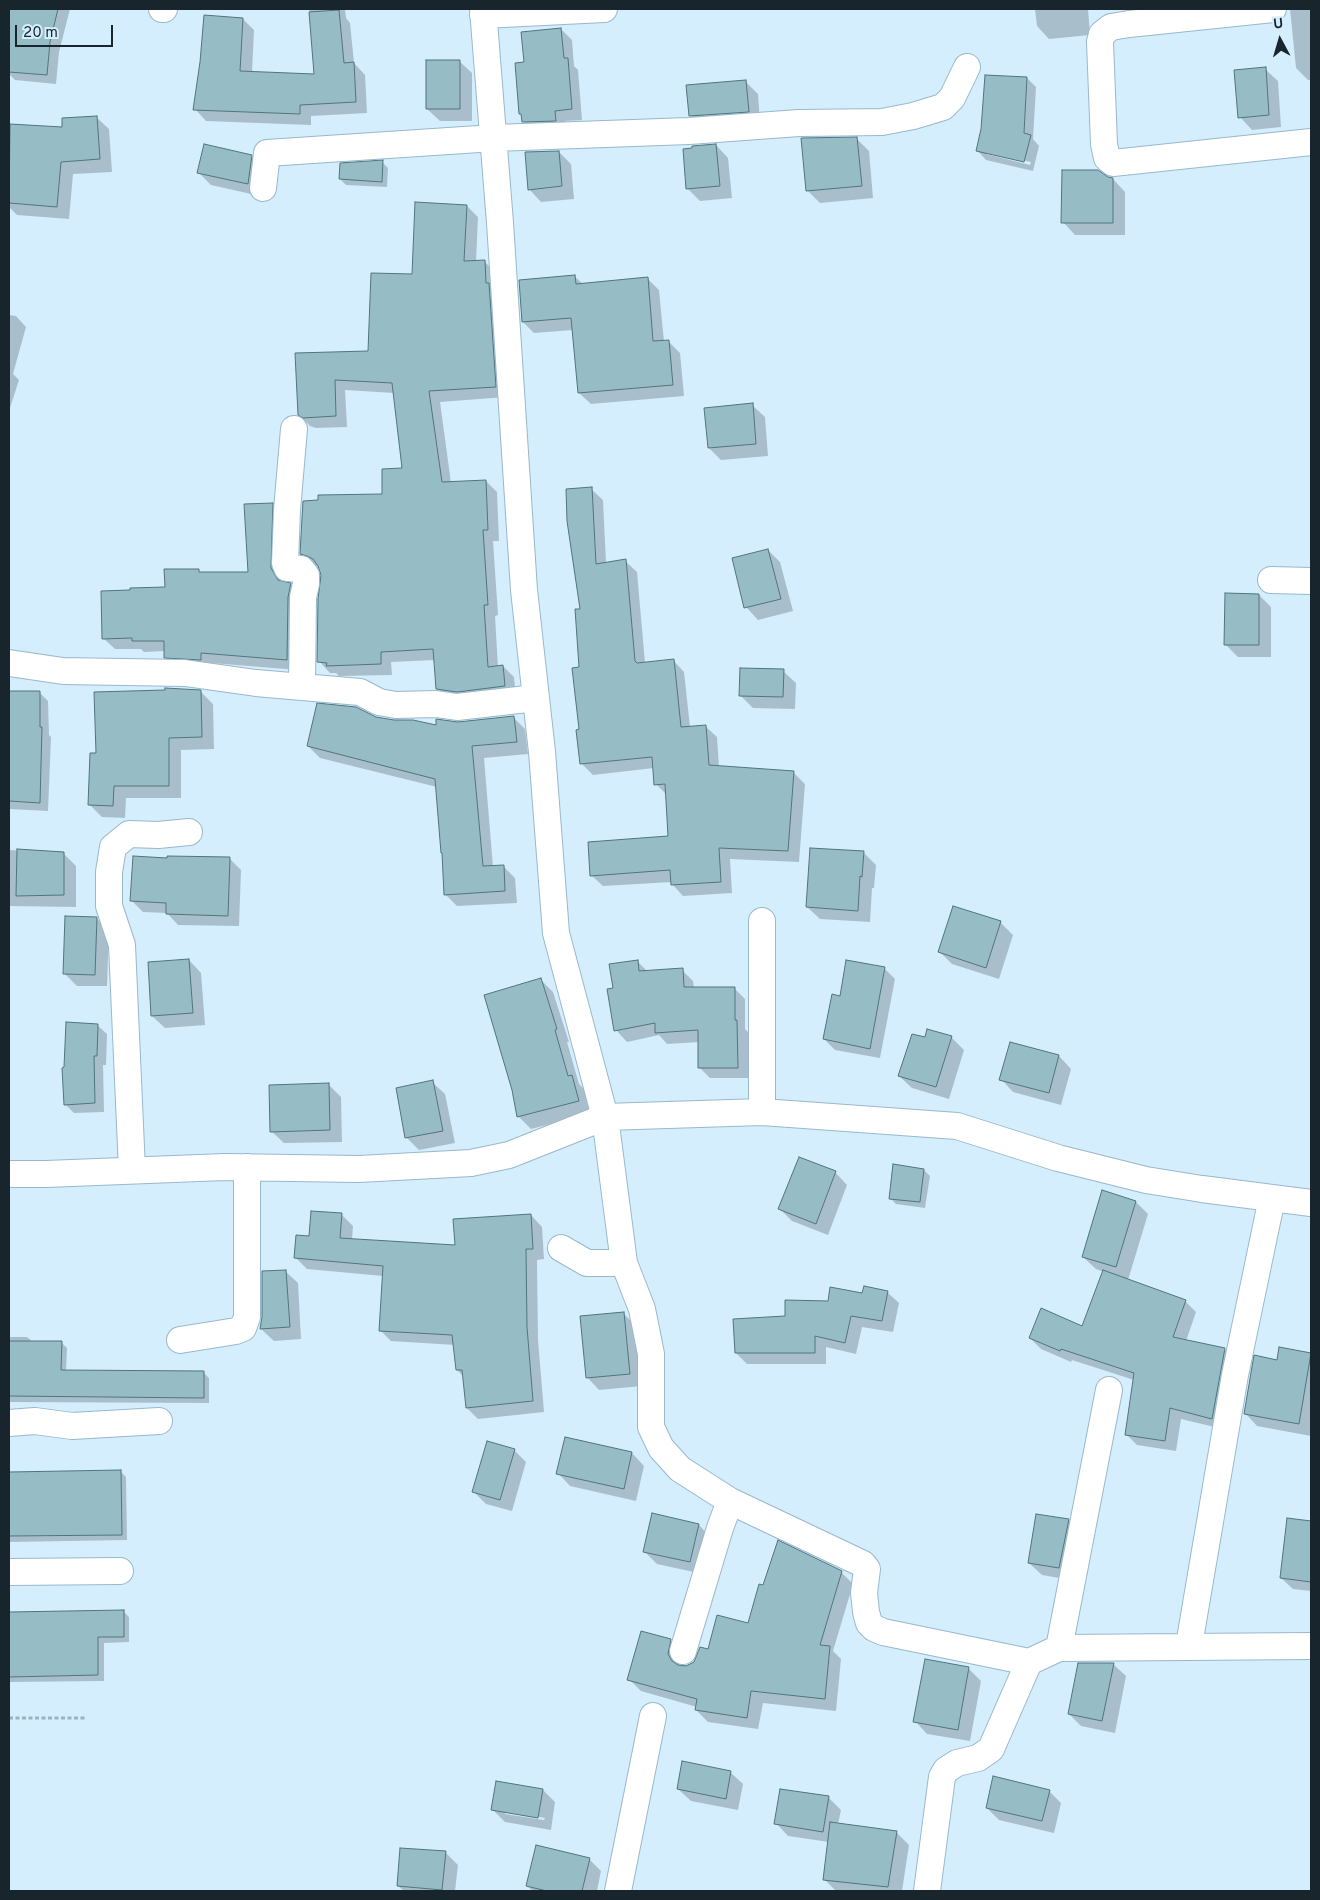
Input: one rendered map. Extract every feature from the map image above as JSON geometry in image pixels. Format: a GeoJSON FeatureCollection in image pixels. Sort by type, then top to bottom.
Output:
{"type":"FeatureCollection","features":[{"type":"Feature","properties":{"kind":"street"},"geometry":{"type":"LineString","coordinates":[[604,9],[483,12],[494,138],[524,590],[542,752],[556,933],[604,1117],[624,1263],[642,1309],[651,1354],[651,1427],[661,1448],[680,1469],[730,1501],[863,1564],[867,1569],[864,1593],[869,1623],[874,1628],[883,1632],[1029,1662],[1059,1648],[1189,1645],[1311,1646]]}},
{"type":"Feature","properties":{"kind":"street"},"geometry":{"type":"LineString","coordinates":[[1273,9],[1129,24],[1110,27],[1102,34],[1100,42],[1104,144],[1107,158],[1114,163],[1311,142]]}},
{"type":"Feature","properties":{"kind":"street"},"geometry":{"type":"LineString","coordinates":[[263,188],[267,153],[494,138],[689,131],[799,123],[882,122],[943,107],[952,98],[967,67]]}},
{"type":"Feature","properties":{"kind":"street"},"geometry":{"type":"LineString","coordinates":[[294,429],[287,510],[285,563],[287,568],[301,568],[306,575],[306,584],[302,597],[302,687]]}},
{"type":"Feature","properties":{"kind":"street"},"geometry":{"type":"LineString","coordinates":[[1271,580],[1311,581]]}},
{"type":"Feature","properties":{"kind":"street"},"geometry":{"type":"LineString","coordinates":[[9,663],[64,671],[185,672],[256,683],[360,692],[379,702],[396,705],[436,704],[457,707],[536,698]]}},
{"type":"Feature","properties":{"kind":"street"},"geometry":{"type":"LineString","coordinates":[[132,1170],[122,945],[109,906],[109,872],[113,847],[129,834],[190,832]]}},
{"type":"Feature","properties":{"kind":"street"},"geometry":{"type":"LineString","coordinates":[[762,921],[762,1112]]}},
{"type":"Feature","properties":{"kind":"street"},"geometry":{"type":"LineString","coordinates":[[9,1174],[247,1167],[359,1169],[471,1163],[509,1155],[604,1117],[762,1112],[956,1126],[1058,1158],[1146,1180],[1311,1203]]}},
{"type":"Feature","properties":{"kind":"street"},"geometry":{"type":"LineString","coordinates":[[180,1340],[236,1331],[243,1328],[247,1317],[247,1167]]}},
{"type":"Feature","properties":{"kind":"street"},"geometry":{"type":"LineString","coordinates":[[1189,1645],[1235,1375],[1272,1198]]}},
{"type":"Feature","properties":{"kind":"street"},"geometry":{"type":"LineString","coordinates":[[560,1248],[588,1263],[624,1263]]}},
{"type":"Feature","properties":{"kind":"street"},"geometry":{"type":"LineString","coordinates":[[1059,1648],[1109,1390]]}},
{"type":"Feature","properties":{"kind":"street"},"geometry":{"type":"LineString","coordinates":[[9,1423],[35,1421],[72,1426],[159,1421]]}},
{"type":"Feature","properties":{"kind":"street"},"geometry":{"type":"LineString","coordinates":[[683,1651],[730,1501]]}},
{"type":"Feature","properties":{"kind":"street"},"geometry":{"type":"LineString","coordinates":[[9,1572],[120,1571]]}},
{"type":"Feature","properties":{"kind":"street"},"geometry":{"type":"LineString","coordinates":[[927,1891],[942,1777],[946,1770],[956,1763],[978,1758],[991,1749],[1029,1662]]}},
{"type":"Feature","properties":{"kind":"street"},"geometry":{"type":"LineString","coordinates":[[618,1891],[654,1716]]}},
{"type":"Feature","properties":{"kind":"path"},"geometry":{"type":"LineString","coordinates":[[9,1718],[86,1718]]}},
{"type":"Feature","properties":{"kind":"building"},"geometry":{"type":"Polygon","coordinates":[[[9,9],[58,9],[50,42],[47,75],[9,72],[9,9]]]}},
{"type":"Feature","properties":{"kind":"building"},"geometry":{"type":"Polygon","coordinates":[[[339,10],[344,63],[354,62],[356,102],[300,105],[300,114],[193,110],[204,15],[243,18],[240,71],[314,74],[309,12],[339,10]]]}},
{"type":"Feature","properties":{"kind":"building"},"geometry":{"type":"Polygon","coordinates":[[[561,28],[564,58],[568,58],[572,109],[555,111],[556,121],[522,122],[521,114],[519,114],[515,63],[524,62],[521,32],[561,28]]]}},
{"type":"Feature","properties":{"kind":"building"},"geometry":{"type":"Polygon","coordinates":[[[426,60],[460,60],[460,109],[426,109],[426,60]]]}},
{"type":"Feature","properties":{"kind":"building"},"geometry":{"type":"Polygon","coordinates":[[[1266,67],[1269,115],[1238,118],[1234,70],[1266,67]]]}},
{"type":"Feature","properties":{"kind":"building"},"geometry":{"type":"Polygon","coordinates":[[[985,75],[1027,77],[1024,133],[1031,135],[1024,162],[976,151],[981,129],[985,75]]]}},
{"type":"Feature","properties":{"kind":"building"},"geometry":{"type":"Polygon","coordinates":[[[746,80],[749,112],[689,116],[686,85],[746,80]]]}},
{"type":"Feature","properties":{"kind":"building"},"geometry":{"type":"Polygon","coordinates":[[[97,116],[100,159],[61,162],[57,207],[9,203],[10,124],[62,127],[62,118],[97,116]]]}},
{"type":"Feature","properties":{"kind":"building"},"geometry":{"type":"Polygon","coordinates":[[[857,137],[862,186],[806,191],[801,138],[857,137]]]}},
{"type":"Feature","properties":{"kind":"building"},"geometry":{"type":"Polygon","coordinates":[[[204,144],[252,155],[248,184],[197,173],[204,144]]]}},
{"type":"Feature","properties":{"kind":"building"},"geometry":{"type":"Polygon","coordinates":[[[716,144],[720,186],[686,189],[683,149],[692,148],[692,146],[716,144]]]}},
{"type":"Feature","properties":{"kind":"building"},"geometry":{"type":"Polygon","coordinates":[[[559,151],[562,186],[528,190],[525,152],[559,151]]]}},
{"type":"Feature","properties":{"kind":"building"},"geometry":{"type":"Polygon","coordinates":[[[383,160],[382,182],[339,179],[340,163],[383,160]]]}},
{"type":"Feature","properties":{"kind":"building"},"geometry":{"type":"Polygon","coordinates":[[[1062,170],[1098,170],[1113,178],[1113,223],[1061,223],[1062,170]]]}},
{"type":"Feature","properties":{"kind":"building"},"geometry":{"type":"Polygon","coordinates":[[[415,202],[467,205],[464,261],[485,260],[486,283],[489,283],[496,387],[429,391],[442,482],[486,480],[488,530],[483,530],[488,605],[484,605],[488,667],[503,665],[505,686],[457,692],[436,689],[433,649],[381,652],[381,664],[326,666],[327,663],[317,662],[318,599],[321,575],[313,559],[300,554],[303,501],[318,500],[318,495],[382,494],[382,469],[402,468],[392,383],[335,380],[336,416],[303,418],[298,415],[295,353],[368,351],[371,273],[412,274],[415,202]]]}},
{"type":"Feature","properties":{"kind":"building"},"geometry":{"type":"Polygon","coordinates":[[[575,275],[576,284],[648,277],[653,341],[669,340],[673,385],[578,393],[571,318],[522,322],[519,280],[575,275]]]}},
{"type":"Feature","properties":{"kind":"building"},"geometry":{"type":"Polygon","coordinates":[[[753,403],[756,444],[708,448],[704,408],[753,403]]]}},
{"type":"Feature","properties":{"kind":"building"},"geometry":{"type":"Polygon","coordinates":[[[592,487],[596,564],[626,559],[635,661],[637,663],[674,659],[681,727],[706,725],[709,765],[794,771],[788,851],[719,848],[721,882],[671,885],[670,870],[590,876],[588,842],[668,836],[665,784],[654,785],[652,757],[580,764],[576,730],[579,729],[572,668],[579,667],[575,609],[580,609],[567,521],[566,489],[592,487]]]}},
{"type":"Feature","properties":{"kind":"building"},"geometry":{"type":"Polygon","coordinates":[[[273,503],[271,568],[278,580],[291,583],[288,597],[287,660],[201,653],[201,660],[164,658],[164,641],[132,641],[132,638],[102,639],[101,591],[165,587],[164,569],[199,569],[199,572],[248,572],[244,504],[273,503]]]}},
{"type":"Feature","properties":{"kind":"building"},"geometry":{"type":"Polygon","coordinates":[[[768,549],[781,599],[744,608],[732,558],[768,549]]]}},
{"type":"Feature","properties":{"kind":"building"},"geometry":{"type":"Polygon","coordinates":[[[1225,593],[1259,594],[1259,645],[1224,645],[1225,593]]]}},
{"type":"Feature","properties":{"kind":"building"},"geometry":{"type":"Polygon","coordinates":[[[740,668],[784,669],[783,697],[739,696],[740,668]]]}},
{"type":"Feature","properties":{"kind":"building"},"geometry":{"type":"Polygon","coordinates":[[[165,688],[201,690],[202,737],[169,738],[169,786],[114,786],[113,806],[88,805],[90,753],[96,753],[94,692],[165,690],[165,688]]]}},
{"type":"Feature","properties":{"kind":"building"},"geometry":{"type":"Polygon","coordinates":[[[9,691],[40,691],[40,727],[42,727],[40,803],[9,801],[9,691]]]}},
{"type":"Feature","properties":{"kind":"building"},"geometry":{"type":"Polygon","coordinates":[[[317,703],[356,707],[376,717],[394,720],[413,720],[436,725],[436,719],[458,722],[514,716],[517,742],[472,746],[483,866],[504,865],[505,891],[444,895],[435,779],[307,746],[317,703]]]}},
{"type":"Feature","properties":{"kind":"building"},"geometry":{"type":"Polygon","coordinates":[[[810,848],[864,851],[858,911],[806,907],[810,848]]]}},
{"type":"Feature","properties":{"kind":"building"},"geometry":{"type":"Polygon","coordinates":[[[17,849],[64,852],[64,895],[16,896],[17,849]]]}},
{"type":"Feature","properties":{"kind":"building"},"geometry":{"type":"Polygon","coordinates":[[[133,856],[167,858],[167,856],[230,857],[228,916],[166,914],[166,903],[130,901],[133,856]]]}},
{"type":"Feature","properties":{"kind":"building"},"geometry":{"type":"Polygon","coordinates":[[[953,906],[1001,921],[986,968],[938,952],[953,906]]]}},
{"type":"Feature","properties":{"kind":"building"},"geometry":{"type":"Polygon","coordinates":[[[65,916],[97,917],[95,975],[63,974],[65,916]]]}},
{"type":"Feature","properties":{"kind":"building"},"geometry":{"type":"Polygon","coordinates":[[[189,959],[193,1013],[151,1016],[148,962],[189,959]]]}},
{"type":"Feature","properties":{"kind":"building"},"geometry":{"type":"Polygon","coordinates":[[[638,960],[639,971],[683,968],[684,987],[735,987],[738,1068],[698,1068],[698,1030],[655,1033],[655,1023],[614,1031],[607,989],[613,988],[609,964],[638,960]]]}},
{"type":"Feature","properties":{"kind":"building"},"geometry":{"type":"Polygon","coordinates":[[[846,960],[885,967],[870,1049],[823,1039],[832,994],[840,996],[846,960]]]}},
{"type":"Feature","properties":{"kind":"building"},"geometry":{"type":"Polygon","coordinates":[[[541,978],[557,1029],[555,1030],[568,1076],[572,1075],[579,1101],[517,1117],[512,1090],[484,995],[541,978]]]}},
{"type":"Feature","properties":{"kind":"building"},"geometry":{"type":"Polygon","coordinates":[[[66,1022],[98,1024],[97,1056],[94,1056],[95,1103],[64,1105],[62,1068],[64,1067],[66,1022]]]}},
{"type":"Feature","properties":{"kind":"building"},"geometry":{"type":"Polygon","coordinates":[[[927,1029],[952,1036],[936,1087],[898,1076],[912,1034],[925,1037],[927,1029]]]}},
{"type":"Feature","properties":{"kind":"building"},"geometry":{"type":"Polygon","coordinates":[[[1010,1042],[1059,1055],[1049,1093],[999,1080],[1010,1042]]]}},
{"type":"Feature","properties":{"kind":"building"},"geometry":{"type":"Polygon","coordinates":[[[433,1080],[443,1131],[405,1138],[396,1088],[433,1080]]]}},
{"type":"Feature","properties":{"kind":"building"},"geometry":{"type":"Polygon","coordinates":[[[329,1083],[330,1130],[270,1132],[269,1085],[329,1083]]]}},
{"type":"Feature","properties":{"kind":"building"},"geometry":{"type":"Polygon","coordinates":[[[799,1157],[836,1171],[816,1224],[778,1209],[799,1157]]]}},
{"type":"Feature","properties":{"kind":"building"},"geometry":{"type":"Polygon","coordinates":[[[893,1164],[924,1169],[920,1202],[889,1199],[893,1164]]]}},
{"type":"Feature","properties":{"kind":"building"},"geometry":{"type":"Polygon","coordinates":[[[1102,1190],[1136,1201],[1116,1267],[1082,1257],[1102,1190]]]}},
{"type":"Feature","properties":{"kind":"building"},"geometry":{"type":"Polygon","coordinates":[[[311,1211],[342,1213],[340,1238],[455,1245],[453,1219],[531,1214],[533,1249],[526,1249],[527,1327],[533,1401],[466,1408],[462,1370],[456,1370],[452,1335],[379,1331],[383,1266],[294,1258],[296,1235],[309,1236],[311,1211]]]}},
{"type":"Feature","properties":{"kind":"building"},"geometry":{"type":"Polygon","coordinates":[[[286,1270],[290,1327],[260,1329],[262,1317],[262,1271],[286,1270]]]}},
{"type":"Feature","properties":{"kind":"building"},"geometry":{"type":"Polygon","coordinates":[[[1103,1270],[1186,1300],[1173,1337],[1225,1348],[1212,1419],[1170,1408],[1165,1441],[1125,1435],[1134,1373],[1061,1349],[1060,1351],[1029,1338],[1041,1308],[1082,1326],[1103,1270]]]}},
{"type":"Feature","properties":{"kind":"building"},"geometry":{"type":"Polygon","coordinates":[[[864,1286],[888,1291],[882,1321],[851,1316],[845,1343],[815,1336],[815,1353],[735,1353],[733,1319],[785,1316],[785,1300],[828,1301],[830,1287],[862,1293],[864,1286]]]}},
{"type":"Feature","properties":{"kind":"building"},"geometry":{"type":"Polygon","coordinates":[[[624,1312],[630,1374],[586,1378],[580,1316],[624,1312]]]}},
{"type":"Feature","properties":{"kind":"building"},"geometry":{"type":"Polygon","coordinates":[[[9,1341],[62,1341],[61,1370],[204,1371],[204,1398],[9,1396],[9,1341]]]}},
{"type":"Feature","properties":{"kind":"building"},"geometry":{"type":"Polygon","coordinates":[[[1279,1347],[1311,1353],[1299,1424],[1244,1414],[1254,1355],[1277,1360],[1279,1347]]]}},
{"type":"Feature","properties":{"kind":"building"},"geometry":{"type":"Polygon","coordinates":[[[565,1437],[632,1452],[624,1489],[556,1474],[565,1437]]]}},
{"type":"Feature","properties":{"kind":"building"},"geometry":{"type":"Polygon","coordinates":[[[487,1441],[515,1449],[500,1500],[472,1492],[487,1441]]]}},
{"type":"Feature","properties":{"kind":"building"},"geometry":{"type":"Polygon","coordinates":[[[121,1470],[122,1535],[9,1536],[9,1472],[121,1470]]]}},
{"type":"Feature","properties":{"kind":"building"},"geometry":{"type":"Polygon","coordinates":[[[652,1513],[699,1524],[690,1562],[643,1552],[652,1513]]]}},
{"type":"Feature","properties":{"kind":"building"},"geometry":{"type":"Polygon","coordinates":[[[1036,1514],[1069,1519],[1059,1568],[1028,1563],[1036,1514]]]}},
{"type":"Feature","properties":{"kind":"building"},"geometry":{"type":"Polygon","coordinates":[[[1287,1518],[1311,1521],[1311,1582],[1280,1578],[1287,1518]]]}},
{"type":"Feature","properties":{"kind":"building"},"geometry":{"type":"Polygon","coordinates":[[[778,1540],[842,1571],[820,1645],[830,1646],[825,1699],[751,1691],[747,1718],[695,1710],[697,1699],[627,1680],[641,1631],[671,1639],[668,1654],[672,1661],[678,1665],[686,1666],[694,1662],[700,1647],[708,1649],[717,1615],[748,1623],[759,1584],[763,1585],[778,1540]]]}},
{"type":"Feature","properties":{"kind":"building"},"geometry":{"type":"Polygon","coordinates":[[[124,1610],[124,1637],[98,1637],[98,1675],[9,1677],[9,1612],[124,1610]]]}},
{"type":"Feature","properties":{"kind":"building"},"geometry":{"type":"Polygon","coordinates":[[[925,1659],[969,1667],[958,1730],[913,1722],[925,1659]]]}},
{"type":"Feature","properties":{"kind":"building"},"geometry":{"type":"Polygon","coordinates":[[[1078,1663],[1114,1663],[1102,1721],[1068,1714],[1078,1663]]]}},
{"type":"Feature","properties":{"kind":"building"},"geometry":{"type":"Polygon","coordinates":[[[682,1761],[731,1771],[726,1799],[677,1789],[682,1761]]]}},
{"type":"Feature","properties":{"kind":"building"},"geometry":{"type":"Polygon","coordinates":[[[993,1776],[1050,1790],[1042,1821],[986,1808],[993,1776]]]}},
{"type":"Feature","properties":{"kind":"building"},"geometry":{"type":"Polygon","coordinates":[[[496,1781],[543,1789],[538,1818],[491,1810],[496,1781]]]}},
{"type":"Feature","properties":{"kind":"building"},"geometry":{"type":"Polygon","coordinates":[[[780,1789],[829,1796],[823,1832],[774,1824],[780,1789]]]}},
{"type":"Feature","properties":{"kind":"building"},"geometry":{"type":"Polygon","coordinates":[[[830,1822],[897,1831],[888,1887],[823,1880],[830,1822]]]}},
{"type":"Feature","properties":{"kind":"building"},"geometry":{"type":"Polygon","coordinates":[[[536,1845],[590,1858],[582,1891],[547,1891],[526,1886],[536,1845]]]}},
{"type":"Feature","properties":{"kind":"building"},"geometry":{"type":"Polygon","coordinates":[[[400,1848],[446,1851],[442,1890],[397,1886],[400,1848]]]}}]}
